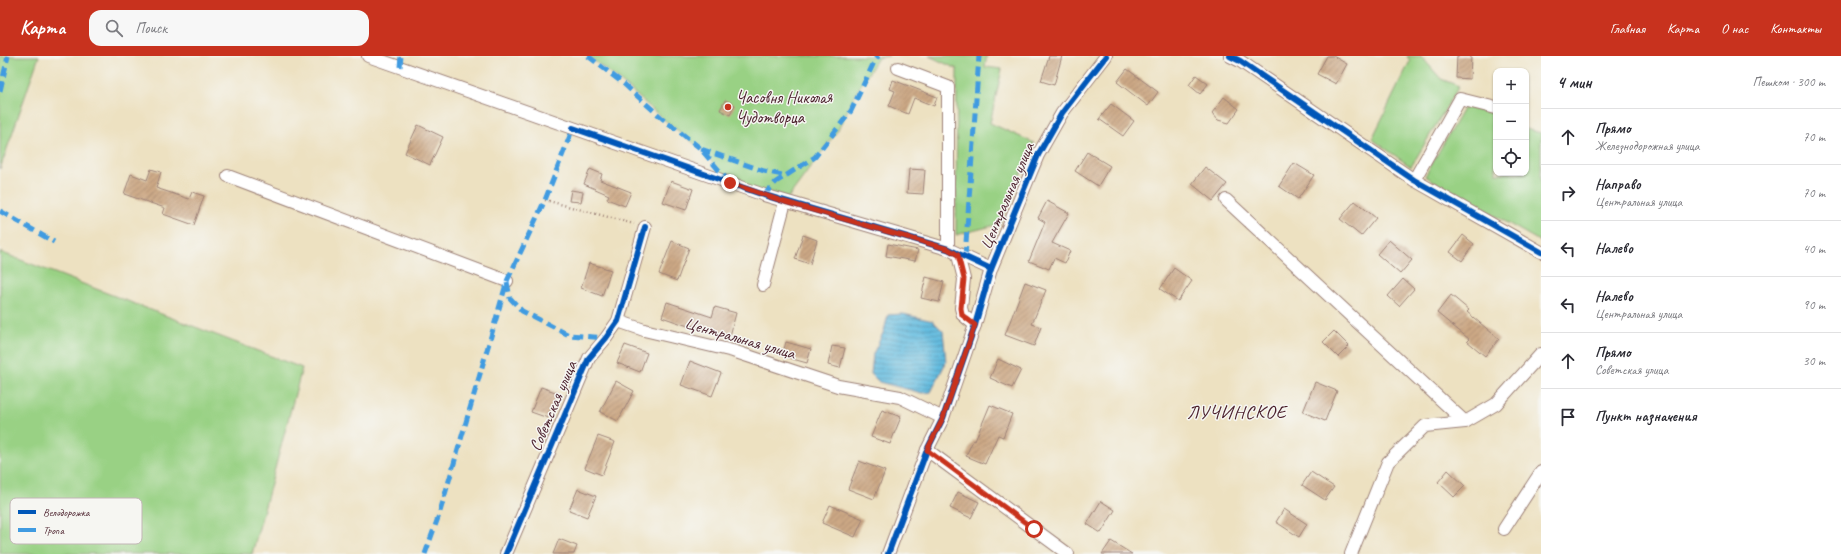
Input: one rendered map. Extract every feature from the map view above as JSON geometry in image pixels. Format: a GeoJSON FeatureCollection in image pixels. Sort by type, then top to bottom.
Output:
{"type":"FeatureCollection","features":[{"type":"Feature","properties":{"kind":"street"},"geometry":{"type":"LineString","coordinates":[[368,56],[785,202],[763,285]]}},
{"type":"Feature","properties":{"kind":"street","name":"Центральная улица"},"geometry":{"type":"LineString","coordinates":[[888,554],[927,450],[943,418],[975,325],[991,269],[1038,155],[1062,113],[1106,56]]}},
{"type":"Feature","properties":{"kind":"street"},"geometry":{"type":"LineString","coordinates":[[1230,56],[1240,60],[1414,180],[1541,252]]}},
{"type":"Feature","properties":{"kind":"street"},"geometry":{"type":"LineString","coordinates":[[1250,56],[1267,79]]}},
{"type":"Feature","properties":{"kind":"street"},"geometry":{"type":"LineString","coordinates":[[898,68],[948,87],[953,252],[964,279],[961,308],[962,315],[975,325]]}},
{"type":"Feature","properties":{"kind":"street"},"geometry":{"type":"LineString","coordinates":[[1414,180],[1460,99],[1493,107]]}},
{"type":"Feature","properties":{"kind":"street"},"geometry":{"type":"LineString","coordinates":[[228,176],[507,281]]}},
{"type":"Feature","properties":{"kind":"street"},"geometry":{"type":"LineString","coordinates":[[1226,200],[1465,422]]}},
{"type":"Feature","properties":{"kind":"street","name":"Центральная улица"},"geometry":{"type":"LineString","coordinates":[[785,202],[953,252],[991,269]]}},
{"type":"Feature","properties":{"kind":"street","name":"Советская улица"},"geometry":{"type":"LineString","coordinates":[[506,554],[589,358],[618,321],[645,228]]}},
{"type":"Feature","properties":{"kind":"street","name":"Центральная улица"},"geometry":{"type":"LineString","coordinates":[[618,321],[644,330],[733,351],[838,386],[900,397],[943,418]]}},
{"type":"Feature","properties":{"kind":"street"},"geometry":{"type":"LineString","coordinates":[[1351,554],[1388,462],[1425,426],[1465,422],[1496,404],[1541,354]]}},
{"type":"Feature","properties":{"kind":"street"},"geometry":{"type":"LineString","coordinates":[[927,450],[1068,554]]}},
{"type":"Feature","properties":{"kind":"street"},"geometry":{"type":"LineString","coordinates":[[1504,529],[1541,472]]}},
{"type":"Feature","properties":{"kind":"path"},"geometry":{"type":"LineString","coordinates":[[545,200],[645,228]]}},
{"type":"Feature","properties":{"kind":"green space"},"geometry":{"type":"Polygon","coordinates":[[[0,56],[39,56],[0,169],[0,56]]]}},
{"type":"Feature","properties":{"kind":"green space"},"geometry":{"type":"Polygon","coordinates":[[[588,56],[889,56],[878,58],[856,93],[838,130],[785,202],[730,183],[700,148],[662,118],[624,84],[588,56]]]}},
{"type":"Feature","properties":{"kind":"green space"},"geometry":{"type":"Polygon","coordinates":[[[929,56],[987,56],[985,67],[1002,69],[990,123],[1034,143],[1000,224],[956,235],[957,69],[929,56]]]}},
{"type":"Feature","properties":{"kind":"green space"},"geometry":{"type":"Polygon","coordinates":[[[1407,56],[1421,56],[1441,79],[1459,86],[1411,167],[1372,139],[1410,61],[1407,56]]]}},
{"type":"Feature","properties":{"kind":"green space"},"geometry":{"type":"Polygon","coordinates":[[[1464,107],[1493,113],[1493,176],[1529,176],[1529,130],[1541,133],[1541,242],[1425,176],[1464,107]]]}},
{"type":"Feature","properties":{"kind":"green space"},"geometry":{"type":"Polygon","coordinates":[[[0,252],[302,368],[252,554],[0,554],[0,252]]]}},
{"type":"Feature","properties":{"kind":"water"},"geometry":{"type":"Polygon","coordinates":[[[903,314],[933,321],[943,331],[946,362],[931,392],[922,393],[879,382],[871,374],[873,354],[884,331],[888,315],[903,314]]]}},
{"type":"Feature","properties":{"kind":"building"},"geometry":{"type":"Polygon","coordinates":[[[1049,56],[1062,56],[1054,85],[1041,81],[1049,56]]]}},
{"type":"Feature","properties":{"kind":"building"},"geometry":{"type":"Polygon","coordinates":[[[1327,56],[1333,56],[1347,64],[1336,84],[1317,74],[1327,56]]]}},
{"type":"Feature","properties":{"kind":"building"},"geometry":{"type":"Polygon","coordinates":[[[1457,56],[1471,56],[1470,79],[1456,78],[1457,56]]]}},
{"type":"Feature","properties":{"kind":"building"},"geometry":{"type":"Polygon","coordinates":[[[1127,69],[1158,92],[1148,106],[1117,82],[1127,69]]]}},
{"type":"Feature","properties":{"kind":"building"},"geometry":{"type":"Polygon","coordinates":[[[1196,75],[1208,84],[1200,94],[1189,85],[1196,75]]]}},
{"type":"Feature","properties":{"kind":"building"},"geometry":{"type":"Polygon","coordinates":[[[893,80],[937,97],[934,106],[914,98],[908,114],[889,106],[895,91],[890,89],[893,80]]]}},
{"type":"Feature","properties":{"kind":"building"},"geometry":{"type":"Polygon","coordinates":[[[1224,97],[1239,109],[1229,123],[1218,120],[1212,113],[1224,97]]]}},
{"type":"Feature","properties":{"kind":"building","name":"Часовня Николая Чудотворца"},"geometry":{"type":"Polygon","coordinates":[[[725,100],[735,105],[730,115],[720,110],[725,100]]]}},
{"type":"Feature","properties":{"kind":"building"},"geometry":{"type":"Polygon","coordinates":[[[1111,104],[1134,121],[1123,136],[1099,119],[1111,104]]]}},
{"type":"Feature","properties":{"kind":"building"},"geometry":{"type":"Polygon","coordinates":[[[418,125],[443,137],[430,165],[405,153],[418,125]]]}},
{"type":"Feature","properties":{"kind":"building"},"geometry":{"type":"Polygon","coordinates":[[[1087,152],[1110,166],[1098,186],[1075,171],[1087,152]]]}},
{"type":"Feature","properties":{"kind":"building"},"geometry":{"type":"Polygon","coordinates":[[[1294,163],[1314,175],[1298,199],[1279,186],[1294,163]]]}},
{"type":"Feature","properties":{"kind":"building"},"geometry":{"type":"Polygon","coordinates":[[[1205,167],[1227,184],[1213,201],[1192,184],[1205,167]]]}},
{"type":"Feature","properties":{"kind":"building"},"geometry":{"type":"Polygon","coordinates":[[[151,169],[161,172],[156,188],[189,199],[192,192],[204,196],[194,225],[163,214],[165,208],[124,194],[131,174],[147,180],[151,169]]]}},
{"type":"Feature","properties":{"kind":"building"},"geometry":{"type":"Polygon","coordinates":[[[590,169],[602,174],[600,180],[631,192],[625,206],[607,199],[609,195],[584,184],[590,169]]]}},
{"type":"Feature","properties":{"kind":"building"},"geometry":{"type":"Polygon","coordinates":[[[909,169],[925,170],[923,194],[907,193],[909,169]]]}},
{"type":"Feature","properties":{"kind":"building"},"geometry":{"type":"Polygon","coordinates":[[[671,181],[693,189],[686,210],[663,202],[671,181]]]}},
{"type":"Feature","properties":{"kind":"building"},"geometry":{"type":"Polygon","coordinates":[[[571,190],[583,192],[581,202],[569,201],[571,190]]]}},
{"type":"Feature","properties":{"kind":"building"},"geometry":{"type":"Polygon","coordinates":[[[1047,201],[1069,213],[1052,243],[1070,251],[1065,263],[1054,258],[1049,269],[1029,261],[1045,222],[1038,218],[1047,201]]]}},
{"type":"Feature","properties":{"kind":"building"},"geometry":{"type":"Polygon","coordinates":[[[1355,201],[1376,218],[1361,236],[1340,219],[1355,201]]]}},
{"type":"Feature","properties":{"kind":"building"},"geometry":{"type":"Polygon","coordinates":[[[803,235],[817,240],[810,264],[795,259],[803,235]]]}},
{"type":"Feature","properties":{"kind":"building"},"geometry":{"type":"Polygon","coordinates":[[[1463,235],[1474,244],[1462,261],[1450,252],[1463,235]]]}},
{"type":"Feature","properties":{"kind":"building"},"geometry":{"type":"Polygon","coordinates":[[[1389,240],[1412,260],[1400,274],[1377,254],[1389,240]]]}},
{"type":"Feature","properties":{"kind":"building"},"geometry":{"type":"Polygon","coordinates":[[[672,241],[689,248],[677,281],[659,274],[672,241]]]}},
{"type":"Feature","properties":{"kind":"building"},"geometry":{"type":"Polygon","coordinates":[[[888,244],[918,250],[915,261],[886,256],[888,244]]]}},
{"type":"Feature","properties":{"kind":"building"},"geometry":{"type":"Polygon","coordinates":[[[589,263],[611,270],[602,296],[581,288],[589,263]]]}},
{"type":"Feature","properties":{"kind":"building"},"geometry":{"type":"Polygon","coordinates":[[[1174,268],[1192,281],[1178,301],[1160,289],[1174,268]]]}},
{"type":"Feature","properties":{"kind":"building"},"geometry":{"type":"Polygon","coordinates":[[[926,277],[944,282],[939,302],[921,298],[926,277]]]}},
{"type":"Feature","properties":{"kind":"building"},"geometry":{"type":"Polygon","coordinates":[[[1403,279],[1414,289],[1399,306],[1388,296],[1403,279]]]}},
{"type":"Feature","properties":{"kind":"building"},"geometry":{"type":"Polygon","coordinates":[[[1025,282],[1046,290],[1032,324],[1041,327],[1034,346],[1005,335],[1025,282]]]}},
{"type":"Feature","properties":{"kind":"building"},"geometry":{"type":"Polygon","coordinates":[[[1451,295],[1469,310],[1467,312],[1499,339],[1485,356],[1467,341],[1469,339],[1437,313],[1451,295]]]}},
{"type":"Feature","properties":{"kind":"building"},"geometry":{"type":"Polygon","coordinates":[[[667,302],[712,317],[715,307],[736,313],[730,336],[692,325],[691,327],[662,317],[667,302]]]}},
{"type":"Feature","properties":{"kind":"building"},"geometry":{"type":"Polygon","coordinates":[[[1334,331],[1349,346],[1338,357],[1323,342],[1334,331]]]}},
{"type":"Feature","properties":{"kind":"building"},"geometry":{"type":"Polygon","coordinates":[[[786,342],[811,349],[807,363],[782,356],[786,342]]]}},
{"type":"Feature","properties":{"kind":"building"},"geometry":{"type":"Polygon","coordinates":[[[625,345],[647,353],[640,372],[617,363],[625,345]]]}},
{"type":"Feature","properties":{"kind":"building"},"geometry":{"type":"Polygon","coordinates":[[[832,346],[845,348],[840,368],[828,365],[832,346]]]}},
{"type":"Feature","properties":{"kind":"building"},"geometry":{"type":"Polygon","coordinates":[[[998,359],[1021,370],[1012,388],[990,378],[998,359]]]}},
{"type":"Feature","properties":{"kind":"building"},"geometry":{"type":"Polygon","coordinates":[[[690,361],[721,373],[712,396],[681,385],[690,361]]]}},
{"type":"Feature","properties":{"kind":"building"},"geometry":{"type":"Polygon","coordinates":[[[616,381],[634,391],[618,421],[600,412],[616,381]]]}},
{"type":"Feature","properties":{"kind":"building"},"geometry":{"type":"Polygon","coordinates":[[[1315,382],[1337,391],[1325,421],[1303,412],[1315,382]]]}},
{"type":"Feature","properties":{"kind":"building"},"geometry":{"type":"Polygon","coordinates":[[[541,387],[558,393],[548,418],[531,412],[541,387]]]}},
{"type":"Feature","properties":{"kind":"building"},"geometry":{"type":"Polygon","coordinates":[[[990,405],[1012,414],[1003,437],[998,435],[985,464],[966,456],[973,440],[975,441],[990,405]]]}},
{"type":"Feature","properties":{"kind":"building"},"geometry":{"type":"Polygon","coordinates":[[[882,410],[901,417],[890,444],[871,437],[882,410]]]}},
{"type":"Feature","properties":{"kind":"building"},"geometry":{"type":"Polygon","coordinates":[[[598,436],[615,442],[602,475],[585,468],[598,436]]]}},
{"type":"Feature","properties":{"kind":"building"},"geometry":{"type":"Polygon","coordinates":[[[859,461],[885,471],[874,499],[848,489],[859,461]]]}},
{"type":"Feature","properties":{"kind":"building"},"geometry":{"type":"Polygon","coordinates":[[[1448,470],[1465,486],[1454,497],[1438,482],[1448,470]]]}},
{"type":"Feature","properties":{"kind":"building"},"geometry":{"type":"Polygon","coordinates":[[[1311,472],[1334,487],[1325,500],[1302,485],[1311,472]]]}},
{"type":"Feature","properties":{"kind":"building"},"geometry":{"type":"Polygon","coordinates":[[[578,489],[596,496],[587,517],[569,510],[578,489]]]}},
{"type":"Feature","properties":{"kind":"building"},"geometry":{"type":"Polygon","coordinates":[[[958,492],[979,502],[971,518],[950,508],[958,492]]]}},
{"type":"Feature","properties":{"kind":"building"},"geometry":{"type":"Polygon","coordinates":[[[1101,501],[1115,510],[1101,533],[1087,524],[1101,501]]]}},
{"type":"Feature","properties":{"kind":"building"},"geometry":{"type":"Polygon","coordinates":[[[830,505],[863,519],[855,537],[822,523],[830,505]]]}},
{"type":"Feature","properties":{"kind":"building"},"geometry":{"type":"Polygon","coordinates":[[[1284,509],[1307,524],[1299,537],[1276,522],[1284,509]]]}},
{"type":"Feature","properties":{"kind":"building"},"geometry":{"type":"Polygon","coordinates":[[[559,539],[577,546],[574,554],[553,554],[559,539]]]}},
{"type":"Feature","properties":{"kind":"building"},"geometry":{"type":"Polygon","coordinates":[[[1111,541],[1132,554],[1102,554],[1111,541]]]}},
{"type":"Feature","properties":{"kind":"marked path"},"geometry":{"type":"LineString","coordinates":[[0,91],[8,56]]}},
{"type":"Feature","properties":{"kind":"marked path"},"geometry":{"type":"LineString","coordinates":[[400,67],[401,56]]}},
{"type":"Feature","properties":{"kind":"marked path"},"geometry":{"type":"LineString","coordinates":[[588,56],[624,84],[662,118],[700,148],[729,182]]}},
{"type":"Feature","properties":{"kind":"marked path"},"geometry":{"type":"LineString","coordinates":[[764,195],[776,182],[815,157],[851,111],[876,58],[879,56]]}},
{"type":"Feature","properties":{"kind":"marked path"},"geometry":{"type":"LineString","coordinates":[[965,257],[979,56]]}},
{"type":"Feature","properties":{"kind":"marked path"},"geometry":{"type":"LineString","coordinates":[[425,554],[439,515],[507,281],[545,200],[573,128]]}},
{"type":"Feature","properties":{"kind":"marked path"},"geometry":{"type":"LineString","coordinates":[[701,149],[764,171],[787,176]]}},
{"type":"Feature","properties":{"kind":"marked path"},"geometry":{"type":"LineString","coordinates":[[0,211],[54,242]]}},
{"type":"Feature","properties":{"kind":"marked path"},"geometry":{"type":"LineString","coordinates":[[507,282],[510,298],[522,311],[569,335],[606,338]]}},
{"type":"Feature","properties":{"kind":"cycle path"},"geometry":{"type":"LineString","coordinates":[[888,554],[927,450],[943,418],[975,325],[991,269],[1038,155],[1062,113],[1106,56]]}},
{"type":"Feature","properties":{"kind":"cycle path"},"geometry":{"type":"LineString","coordinates":[[1230,56],[1240,61],[1414,180],[1541,252]]}},
{"type":"Feature","properties":{"kind":"cycle path"},"geometry":{"type":"LineString","coordinates":[[573,128],[764,195],[948,249],[991,269]]}},
{"type":"Feature","properties":{"kind":"cycle path"},"geometry":{"type":"LineString","coordinates":[[506,554],[589,358],[618,321],[645,227]]}},
{"type":"Feature","properties":{"kind":"place","name":"Часовня Николая Чудотворца"},"geometry":{"type":"Point","coordinates":[728,107]}},
{"type":"Feature","properties":{"kind":"district","name":"ЛУЧИНСКОЕ"},"geometry":{"type":"Point","coordinates":[1237,412]}},
{"type":"Feature","properties":{"kind":"route"},"geometry":{"type":"LineString","coordinates":[[730,183],[785,202],[948,249],[958,255],[964,279],[961,308],[962,315],[975,325],[943,418],[927,450],[1034,529]]}}]}
